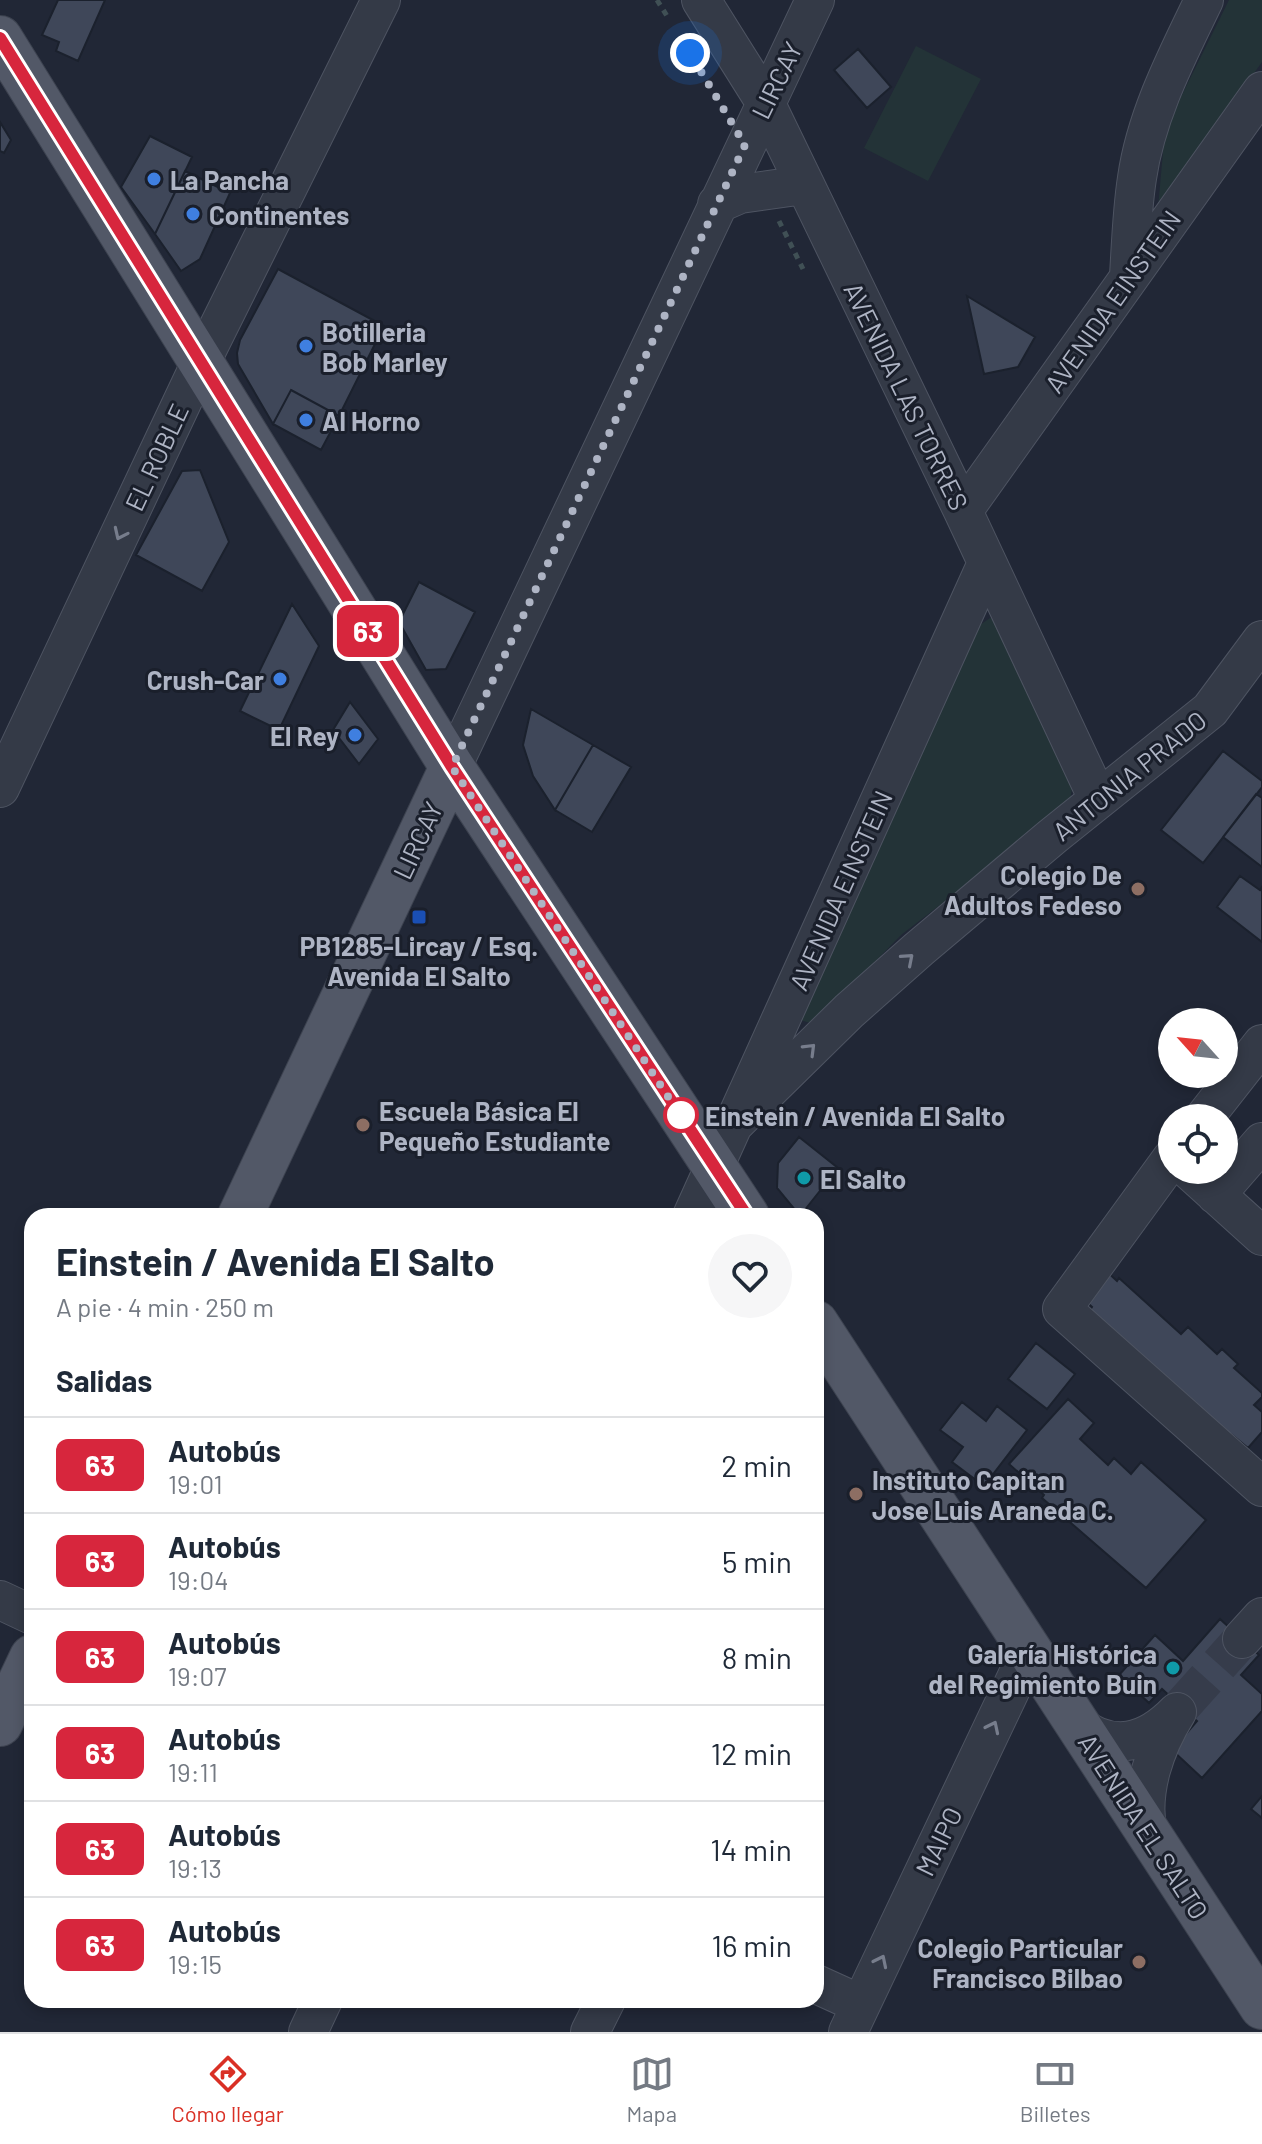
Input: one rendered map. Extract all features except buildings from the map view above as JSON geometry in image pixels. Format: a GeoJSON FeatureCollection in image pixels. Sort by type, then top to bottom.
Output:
{"type":"FeatureCollection","features":[{"type":"Feature","properties":{"kind":"main road"},"geometry":{"type":"LineString","coordinates":[[0,38],[452,767],[742,1208]]}},
{"type":"Feature","properties":{"kind":"main road","name":"LIRCAY"},"geometry":{"type":"LineString","coordinates":[[244,1208],[452,767]]}},
{"type":"Feature","properties":{"kind":"main road","name":"AVENIDA EL SALTO"},"geometry":{"type":"LineString","coordinates":[[824,1335],[1262,2007]]}},
{"type":"Feature","properties":{"kind":"main road"},"geometry":{"type":"LineString","coordinates":[[0,1724],[24,1674]]}},
{"type":"Feature","properties":{"kind":"street","name":"EL ROBLE"},"geometry":{"type":"LineString","coordinates":[[0,788],[201,362],[381,0]]}},
{"type":"Feature","properties":{"kind":"street","name":"AVENIDA LAS TORRES"},"geometry":{"type":"LineString","coordinates":[[701,0],[765,102],[1098,799]]}},
{"type":"Feature","properties":{"kind":"street","name":"LIRCAY"},"geometry":{"type":"LineString","coordinates":[[452,767],[815,0]]}},
{"type":"Feature","properties":{"kind":"street"},"geometry":{"type":"LineString","coordinates":[[1129,276],[1137,176],[1149,130],[1166,79],[1204,0]]}},
{"type":"Feature","properties":{"kind":"street","name":"AVENIDA EINSTEIN"},"geometry":{"type":"LineString","coordinates":[[963,511],[1262,91]]}},
{"type":"Feature","properties":{"kind":"street"},"geometry":{"type":"LineString","coordinates":[[717,204],[740,194],[804,185]]}},
{"type":"Feature","properties":{"kind":"street","name":"AVENIDA EINSTEIN"},"geometry":{"type":"LineString","coordinates":[[696,1208],[987,563]]}},
{"type":"Feature","properties":{"kind":"street","name":"ANTONIA PRADO"},"geometry":{"type":"LineString","coordinates":[[734,1124],[861,1000],[1098,799],[1210,710],[1262,640]]}},
{"type":"Feature","properties":{"kind":"street"},"geometry":{"type":"LineString","coordinates":[[1218,1104],[1255,1067]]}},
{"type":"Feature","properties":{"kind":"street"},"geometry":{"type":"LineString","coordinates":[[1238,1158],[1262,1142]]}},
{"type":"Feature","properties":{"kind":"street"},"geometry":{"type":"LineString","coordinates":[[1158,1177],[1062,1309],[1262,1487]]}},
{"type":"Feature","properties":{"kind":"street"},"geometry":{"type":"LineString","coordinates":[[1205,1184],[1262,1236]]}},
{"type":"Feature","properties":{"kind":"street"},"geometry":{"type":"LineString","coordinates":[[0,1600],[24,1611]]}},
{"type":"Feature","properties":{"kind":"street","name":"MAIPO"},"geometry":{"type":"LineString","coordinates":[[854,2018],[1029,1651]]}},
{"type":"Feature","properties":{"kind":"street"},"geometry":{"type":"LineString","coordinates":[[1077,1725],[1102,1739],[1128,1741],[1155,1731],[1179,1709],[1160,1742],[1154,1760],[1145,1808],[1148,1834]]}},
{"type":"Feature","properties":{"kind":"street"},"geometry":{"type":"LineString","coordinates":[[824,1991],[854,2018]]}},
{"type":"Feature","properties":{"kind":"street"},"geometry":{"type":"LineString","coordinates":[[308,2032],[319,2008]]}},
{"type":"Feature","properties":{"kind":"street"},"geometry":{"type":"LineString","coordinates":[[590,2032],[602,2008]]}},
{"type":"Feature","properties":{"kind":"path"},"geometry":{"type":"LineString","coordinates":[[657,0],[673,26]]}},
{"type":"Feature","properties":{"kind":"path"},"geometry":{"type":"LineString","coordinates":[[763,189],[810,282]]}},
{"type":"Feature","properties":{"kind":"shaded area"},"geometry":{"type":"Polygon","coordinates":[[[1229,0],[1262,0],[1262,62],[1158,208],[1165,129],[1229,0]]]}},
{"type":"Feature","properties":{"kind":"shaded area"},"geometry":{"type":"Polygon","coordinates":[[[916,46],[981,79],[928,181],[864,148],[916,46]]]}},
{"type":"Feature","properties":{"kind":"shaded area"},"geometry":{"type":"Polygon","coordinates":[[[990,618],[996,619],[1072,788],[1070,801],[1061,812],[901,935],[819,1019],[811,1022],[801,1020],[799,1009],[980,625],[990,618]]]}},
{"type":"Feature","properties":{"kind":"tunnel"},"geometry":{"type":"LineString","coordinates":[[1181,1707],[1242,1639]]}},
{"type":"Feature","properties":{"kind":"bus line","name":"63"},"geometry":{"type":"LineString","coordinates":[[0,38],[452,767],[742,1208]]}},
{"type":"Feature","properties":{"kind":"place","name":"La Pancha"},"geometry":{"type":"Point","coordinates":[154,179]}},
{"type":"Feature","properties":{"kind":"place","name":"Continentes"},"geometry":{"type":"Point","coordinates":[193,214]}},
{"type":"Feature","properties":{"kind":"place","name":"Botilleria Bob Marley"},"geometry":{"type":"Point","coordinates":[306,346]}},
{"type":"Feature","properties":{"kind":"place","name":"Al Horno"},"geometry":{"type":"Point","coordinates":[306,420]}},
{"type":"Feature","properties":{"kind":"place","name":"Crush-Car"},"geometry":{"type":"Point","coordinates":[280,679]}},
{"type":"Feature","properties":{"kind":"place","name":"El Rey"},"geometry":{"type":"Point","coordinates":[355,735]}},
{"type":"Feature","properties":{"kind":"place","name":"Colegio De Adultos Fedeso"},"geometry":{"type":"Point","coordinates":[1138,889]}},
{"type":"Feature","properties":{"kind":"place","name":"PB1285-Lircay / Esq. Avenida El Salto"},"geometry":{"type":"Point","coordinates":[419,917]}},
{"type":"Feature","properties":{"kind":"place","name":"Einstein / Avenida El Salto"},"geometry":{"type":"Point","coordinates":[681,1115]}},
{"type":"Feature","properties":{"kind":"place","name":"Escuela Básica El Pequeño Estudiante"},"geometry":{"type":"Point","coordinates":[363,1125]}},
{"type":"Feature","properties":{"kind":"place","name":"El Salto"},"geometry":{"type":"Point","coordinates":[804,1178]}},
{"type":"Feature","properties":{"kind":"place","name":"Instituto Capitan Jose Luis Araneda C."},"geometry":{"type":"Point","coordinates":[856,1494]}},
{"type":"Feature","properties":{"kind":"place","name":"Galería Histórica del Regimiento Buin"},"geometry":{"type":"Point","coordinates":[1173,1668]}},
{"type":"Feature","properties":{"kind":"place","name":"Colegio Particular Francisco Bilbao"},"geometry":{"type":"Point","coordinates":[1139,1962]}},
{"type":"Feature","properties":{"kind":"route"},"geometry":{"type":"LineString","coordinates":[[681,1115],[686,1124],[452,767],[745,145],[690,53]]}}]}
